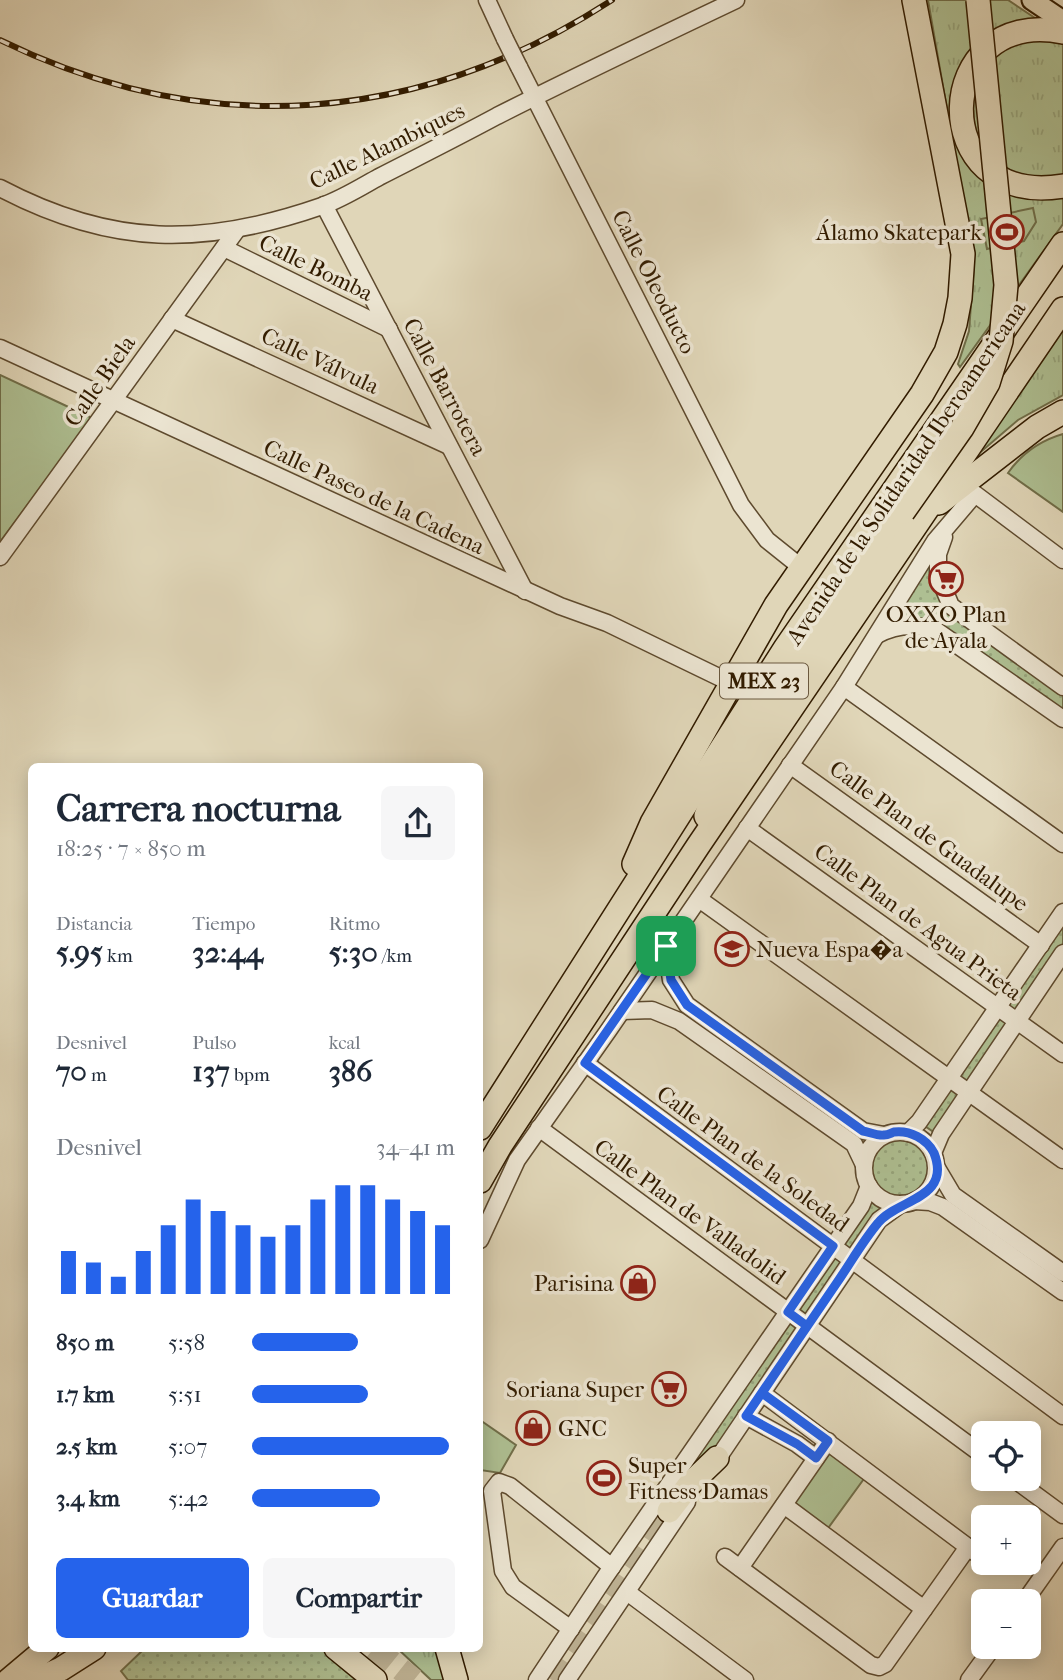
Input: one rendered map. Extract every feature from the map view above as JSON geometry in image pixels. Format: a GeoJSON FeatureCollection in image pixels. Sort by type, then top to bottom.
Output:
{"type":"FeatureCollection","features":[{"type":"Feature","properties":{"kind":"highway"},"geometry":{"type":"LineString","coordinates":[[606,928],[652,823],[776,605],[922,394],[940,363],[955,324],[960,298],[962,254],[914,0]]}},
{"type":"Feature","properties":{"kind":"highway"},"geometry":{"type":"LineString","coordinates":[[483,1176],[698,846],[707,813],[719,787],[756,725],[827,615],[912,514],[988,383],[1001,341],[1006,285],[978,0]]}},
{"type":"Feature","properties":{"kind":"highway"},"geometry":{"type":"LineString","coordinates":[[1063,32],[1020,32],[991,45],[978,59],[964,85],[961,110],[964,133],[970,148],[983,165],[1002,179],[1023,188],[1063,186]]}},
{"type":"Feature","properties":{"kind":"highway","name":"Avenida de la Solidaridad Iberoamericana"},"geometry":{"type":"LineString","coordinates":[[483,1123],[786,647],[1063,244]]}},
{"type":"Feature","properties":{"kind":"highway","name":"Avenida de la Solidaridad Iberoamericana"},"geometry":{"type":"LineString","coordinates":[[912,514],[1063,309]]}},
{"type":"Feature","properties":{"kind":"highway"},"geometry":{"type":"LineString","coordinates":[[840,512],[894,457],[947,412]]}},
{"type":"Feature","properties":{"kind":"highway"},"geometry":{"type":"LineString","coordinates":[[912,514],[1063,412]]}},
{"type":"Feature","properties":{"kind":"highway"},"geometry":{"type":"LineString","coordinates":[[975,494],[1023,438]]}},
{"type":"Feature","properties":{"kind":"highway"},"geometry":{"type":"LineString","coordinates":[[668,1510],[690,1484],[718,1458]]}},
{"type":"Feature","properties":{"kind":"highway"},"geometry":{"type":"LineString","coordinates":[[9,1680],[42,1652]]}},
{"type":"Feature","properties":{"kind":"highway"},"geometry":{"type":"LineString","coordinates":[[37,1680],[88,1652]]}},
{"type":"Feature","properties":{"kind":"highway"},"geometry":{"type":"LineString","coordinates":[[341,1652],[375,1680]]}},
{"type":"Feature","properties":{"kind":"highway"},"geometry":{"type":"LineString","coordinates":[[448,1652],[456,1680]]}},
{"type":"Feature","properties":{"kind":"main road"},"geometry":{"type":"LineString","coordinates":[[1032,0],[1063,20]]}},
{"type":"Feature","properties":{"kind":"street","name":"Calle Oleoducto"},"geometry":{"type":"LineString","coordinates":[[487,0],[741,505],[767,540],[802,568]]}},
{"type":"Feature","properties":{"kind":"street","name":"Calle Alambiques"},"geometry":{"type":"LineString","coordinates":[[0,188],[29,203],[105,229],[149,235],[196,235],[236,231],[324,205],[535,97],[736,0]]}},
{"type":"Feature","properties":{"kind":"street","name":"Calle Barrotera"},"geometry":{"type":"LineString","coordinates":[[324,205],[525,591]]}},
{"type":"Feature","properties":{"kind":"street","name":"Calle Biela"},"geometry":{"type":"LineString","coordinates":[[0,557],[236,231]]}},
{"type":"Feature","properties":{"kind":"street","name":"Calle Bomba"},"geometry":{"type":"LineString","coordinates":[[224,247],[389,329]]}},
{"type":"Feature","properties":{"kind":"street","name":"Calle Válvula"},"geometry":{"type":"LineString","coordinates":[[172,318],[450,446]]}},
{"type":"Feature","properties":{"kind":"street","name":"Calle Paseo de la Cadena"},"geometry":{"type":"LineString","coordinates":[[0,348],[114,403],[525,591],[607,623],[732,683]]}},
{"type":"Feature","properties":{"kind":"street"},"geometry":{"type":"LineString","coordinates":[[1063,560],[975,494],[945,533],[938,554],[938,575],[951,606],[1063,687]]}},
{"type":"Feature","properties":{"kind":"street"},"geometry":{"type":"LineString","coordinates":[[483,1234],[517,1160],[844,687],[935,541],[958,516]]}},
{"type":"Feature","properties":{"kind":"street"},"geometry":{"type":"LineString","coordinates":[[877,635],[904,625],[922,626],[937,631],[1063,719]]}},
{"type":"Feature","properties":{"kind":"street"},"geometry":{"type":"LineString","coordinates":[[844,687],[1063,845]]}},
{"type":"Feature","properties":{"kind":"street","name":"Calle Plan de Guadalupe"},"geometry":{"type":"LineString","coordinates":[[790,765],[1041,944]]}},
{"type":"Feature","properties":{"kind":"street","name":"Calle Plan de Agua Prieta"},"geometry":{"type":"LineString","coordinates":[[747,828],[1063,1054]]}},
{"type":"Feature","properties":{"kind":"street"},"geometry":{"type":"LineString","coordinates":[[699,899],[1063,1160]]}},
{"type":"Feature","properties":{"kind":"street"},"geometry":{"type":"LineString","coordinates":[[908,1133],[919,1122],[1063,912]]}},
{"type":"Feature","properties":{"kind":"street"},"geometry":{"type":"LineString","coordinates":[[666,946],[671,980],[687,1005],[863,1131],[884,1135]]}},
{"type":"Feature","properties":{"kind":"street"},"geometry":{"type":"LineString","coordinates":[[567,1680],[879,1220],[930,1188],[941,1134],[1062,957]]}},
{"type":"Feature","properties":{"kind":"street"},"geometry":{"type":"LineString","coordinates":[[622,1011],[642,1009],[661,1013],[696,1032],[854,1144],[864,1165],[869,1186],[877,1195],[888,1202],[930,1202],[943,1207],[1063,1292]]}},
{"type":"Feature","properties":{"kind":"street","name":"Calle Plan de la Soledad"},"geometry":{"type":"LineString","coordinates":[[585,1063],[1063,1416]]}},
{"type":"Feature","properties":{"kind":"street","name":"Calle Plan de Valladolid"},"geometry":{"type":"LineString","coordinates":[[539,1128],[971,1446]]}},
{"type":"Feature","properties":{"kind":"street"},"geometry":{"type":"LineString","coordinates":[[864,1165],[867,1153],[884,1135],[896,1132],[919,1137],[953,1195],[1063,1273]]}},
{"type":"Feature","properties":{"kind":"street"},"geometry":{"type":"LineString","coordinates":[[537,1680],[861,1206],[869,1186]]}},
{"type":"Feature","properties":{"kind":"street"},"geometry":{"type":"LineString","coordinates":[[725,1557],[871,1665],[879,1667],[885,1664],[924,1609],[974,1551],[762,1393]]}},
{"type":"Feature","properties":{"kind":"street"},"geometry":{"type":"LineString","coordinates":[[746,1416],[797,1444],[816,1458]]}},
{"type":"Feature","properties":{"kind":"street"},"geometry":{"type":"LineString","coordinates":[[740,1568],[828,1441]]}},
{"type":"Feature","properties":{"kind":"street"},"geometry":{"type":"LineString","coordinates":[[571,1629],[507,1580],[503,1571],[492,1490],[495,1485],[499,1482],[510,1486],[612,1567]]}},
{"type":"Feature","properties":{"kind":"street"},"geometry":{"type":"LineString","coordinates":[[1030,1491],[1063,1515]]}},
{"type":"Feature","properties":{"kind":"street"},"geometry":{"type":"LineString","coordinates":[[784,1505],[924,1609]]}},
{"type":"Feature","properties":{"kind":"street"},"geometry":{"type":"LineString","coordinates":[[1033,1589],[1063,1547]]}},
{"type":"Feature","properties":{"kind":"street"},"geometry":{"type":"LineString","coordinates":[[626,1592],[745,1680]]}},
{"type":"Feature","properties":{"kind":"street"},"geometry":{"type":"LineString","coordinates":[[969,1680],[984,1659]]}},
{"type":"Feature","properties":{"kind":"green space"},"geometry":{"type":"Polygon","coordinates":[[[928,0],[1008,0],[1038,20],[1013,25],[974,47],[962,63],[954,82],[952,122],[960,149],[1008,191],[1028,198],[1063,195],[1063,224],[960,367],[958,364],[969,331],[974,265],[928,0]]]}},
{"type":"Feature","properties":{"kind":"green space"},"geometry":{"type":"Polygon","coordinates":[[[1063,38],[1063,175],[1021,179],[978,145],[972,108],[974,90],[992,57],[1015,42],[1063,38]]]}},
{"type":"Feature","properties":{"kind":"green space","name":"Álamo Skatepark"},"geometry":{"type":"Polygon","coordinates":[[[1033,208],[1036,222],[1024,241],[987,249],[981,219],[1033,208]]]}},
{"type":"Feature","properties":{"kind":"green space"},"geometry":{"type":"Polygon","coordinates":[[[1063,325],[1063,395],[1018,420],[976,456],[1063,325]]]}},
{"type":"Feature","properties":{"kind":"green space"},"geometry":{"type":"Polygon","coordinates":[[[0,375],[92,418],[0,542],[0,375]]]}},
{"type":"Feature","properties":{"kind":"green space"},"geometry":{"type":"Polygon","coordinates":[[[1063,434],[1063,512],[1008,473],[1019,459],[1032,449],[1063,434]]]}},
{"type":"Feature","properties":{"kind":"green space"},"geometry":{"type":"Polygon","coordinates":[[[943,531],[938,575],[951,606],[1063,687],[1063,717],[936,628],[881,628],[943,531]]]}},
{"type":"Feature","properties":{"kind":"green space"},"geometry":{"type":"Polygon","coordinates":[[[1063,912],[1063,949],[938,1135],[919,1122],[1063,912]]]}},
{"type":"Feature","properties":{"kind":"green space"},"geometry":{"type":"Polygon","coordinates":[[[901,1136],[913,1138],[923,1145],[930,1155],[930,1179],[923,1189],[913,1196],[901,1198],[889,1196],[879,1189],[872,1179],[870,1167],[872,1155],[879,1145],[889,1138],[901,1136]]]}},
{"type":"Feature","properties":{"kind":"green space"},"geometry":{"type":"Polygon","coordinates":[[[865,1196],[888,1214],[717,1458],[663,1499],[865,1196]]]}},
{"type":"Feature","properties":{"kind":"green space"},"geometry":{"type":"Polygon","coordinates":[[[483,1422],[516,1445],[500,1473],[483,1470],[483,1422]]]}},
{"type":"Feature","properties":{"kind":"green space"},"geometry":{"type":"Polygon","coordinates":[[[831,1450],[866,1476],[826,1531],[791,1505],[831,1450]]]}},
{"type":"Feature","properties":{"kind":"green space"},"geometry":{"type":"Polygon","coordinates":[[[141,1652],[331,1652],[368,1680],[128,1680],[121,1671],[141,1652]]]}},
{"type":"Feature","properties":{"kind":"green space"},"geometry":{"type":"Polygon","coordinates":[[[401,1652],[442,1652],[447,1680],[431,1680],[401,1652]]]}},
{"type":"Feature","properties":{"kind":"tunnel"},"geometry":{"type":"LineString","coordinates":[[552,1680],[669,1511]]}},
{"type":"Feature","properties":{"kind":"tunnel"},"geometry":{"type":"LineString","coordinates":[[379,1652],[414,1680]]}},
{"type":"Feature","properties":{"kind":"railway"},"geometry":{"type":"LineString","coordinates":[[0,40],[78,72],[156,94],[234,105],[311,105],[388,94],[464,73],[539,42],[612,0]]}},
{"type":"Feature","properties":{"kind":"place","name":"Álamo Skatepark"},"geometry":{"type":"Point","coordinates":[1007,232]}},
{"type":"Feature","properties":{"kind":"place","name":"OXXO Plan de Ayala"},"geometry":{"type":"Point","coordinates":[946,579]}},
{"type":"Feature","properties":{"kind":"place","name":"Nueva Espa�a"},"geometry":{"type":"Point","coordinates":[732,949]}},
{"type":"Feature","properties":{"kind":"place","name":"Parisina"},"geometry":{"type":"Point","coordinates":[638,1283]}},
{"type":"Feature","properties":{"kind":"place","name":"Soriana Super"},"geometry":{"type":"Point","coordinates":[669,1389]}},
{"type":"Feature","properties":{"kind":"place","name":"GNC"},"geometry":{"type":"Point","coordinates":[533,1428]}},
{"type":"Feature","properties":{"kind":"place","name":"Super Fitness Damas"},"geometry":{"type":"Point","coordinates":[604,1478]}},
{"type":"Feature","properties":{"kind":"route"},"geometry":{"type":"LineString","coordinates":[[666,946],[585,1063],[833,1246],[788,1312],[807,1326],[762,1393],[828,1441],[816,1458],[797,1444],[746,1416],[807,1326],[879,1220],[901,1204],[923,1196],[930,1188],[937,1168],[933,1153],[919,1137],[908,1133],[884,1135],[863,1131],[687,1005],[671,980],[666,946]]}}]}
